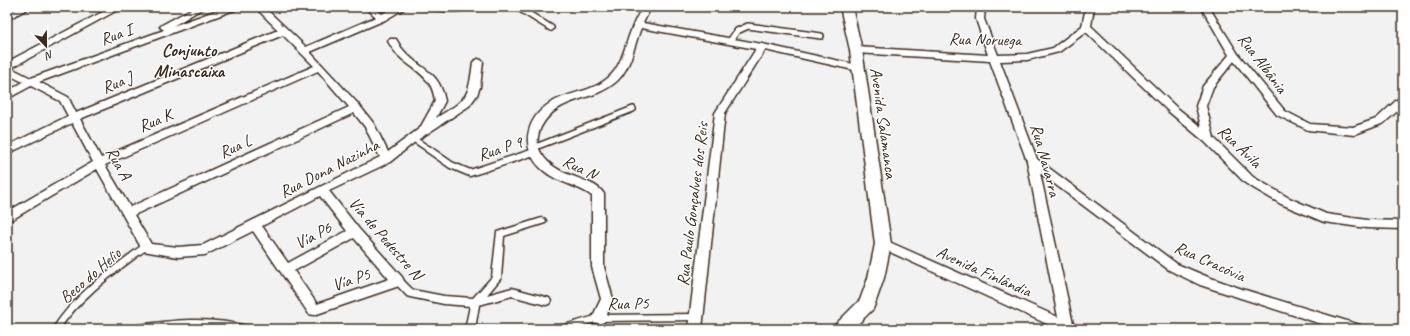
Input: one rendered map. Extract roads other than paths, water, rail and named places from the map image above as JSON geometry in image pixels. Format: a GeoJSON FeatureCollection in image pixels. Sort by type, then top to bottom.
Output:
{"type":"FeatureCollection","features":[{"type":"Feature","properties":{"kind":"street"},"geometry":{"type":"LineString","coordinates":[[7,17],[27,7]]}},
{"type":"Feature","properties":{"kind":"street"},"geometry":{"type":"LineString","coordinates":[[7,66],[119,7]]}},
{"type":"Feature","properties":{"kind":"street"},"geometry":{"type":"LineString","coordinates":[[133,45],[201,7]]}},
{"type":"Feature","properties":{"kind":"street","name":"Rua I"},"geometry":{"type":"LineString","coordinates":[[7,96],[30,82],[234,7]]}},
{"type":"Feature","properties":{"kind":"street"},"geometry":{"type":"LineString","coordinates":[[259,7],[305,51],[356,108],[370,126],[386,159]]}},
{"type":"Feature","properties":{"kind":"street"},"geometry":{"type":"LineString","coordinates":[[305,51],[382,18],[397,8],[402,7]]}},
{"type":"Feature","properties":{"kind":"street"},"geometry":{"type":"LineString","coordinates":[[533,150],[532,136],[538,119],[550,107],[565,100],[602,88],[615,78],[621,67],[638,24],[647,7]]}},
{"type":"Feature","properties":{"kind":"street","name":"Avenida Salamanca"},"geometry":{"type":"LineString","coordinates":[[842,329],[867,304],[876,278],[883,244],[856,50],[846,7]]}},
{"type":"Feature","properties":{"kind":"street","name":"Rua Navarra"},"geometry":{"type":"LineString","coordinates":[[981,7],[980,18],[996,58],[1032,161],[1069,328]]}},
{"type":"Feature","properties":{"kind":"street"},"geometry":{"type":"LineString","coordinates":[[1086,27],[1090,7]]}},
{"type":"Feature","properties":{"kind":"street","name":"Rua Albânia"},"geometry":{"type":"LineString","coordinates":[[1205,7],[1234,55],[1281,113],[1308,126],[1354,131],[1380,121],[1403,100]]}},
{"type":"Feature","properties":{"kind":"street"},"geometry":{"type":"LineString","coordinates":[[373,8],[382,18]]}},
{"type":"Feature","properties":{"kind":"street"},"geometry":{"type":"LineString","coordinates":[[638,24],[762,46],[858,68]]}},
{"type":"Feature","properties":{"kind":"street","name":"Rua Noruega"},"geometry":{"type":"LineString","coordinates":[[856,50],[996,58],[1027,57],[1056,50],[1086,27]]}},
{"type":"Feature","properties":{"kind":"street","name":"Rua Ávila"},"geometry":{"type":"LineString","coordinates":[[1086,27],[1172,109],[1209,139],[1249,180],[1285,201],[1324,218],[1367,224],[1403,225]]}},
{"type":"Feature","properties":{"kind":"street","name":"Rua J"},"geometry":{"type":"LineString","coordinates":[[7,150],[75,117],[285,31]]}},
{"type":"Feature","properties":{"kind":"street"},"geometry":{"type":"LineString","coordinates":[[392,41],[395,49],[407,61],[429,76],[437,88],[440,101],[424,130]]}},
{"type":"Feature","properties":{"kind":"street","name":"Rua Paulo Gonçalves dos Reis"},"geometry":{"type":"LineString","coordinates":[[695,329],[720,114],[762,46]]}},
{"type":"Feature","properties":{"kind":"street"},"geometry":{"type":"LineString","coordinates":[[1209,139],[1201,106],[1208,86],[1234,55]]}},
{"type":"Feature","properties":{"kind":"street","name":"Rua Dona Nazinha"},"geometry":{"type":"LineString","coordinates":[[146,246],[148,248],[178,252],[205,250],[386,159],[412,138],[465,104],[472,95],[475,87],[478,62]]}},
{"type":"Feature","properties":{"kind":"street","name":"Rua K"},"geometry":{"type":"LineString","coordinates":[[9,216],[99,163],[320,67]]}},
{"type":"Feature","properties":{"kind":"street","name":"Rua A"},"geometry":{"type":"LineString","coordinates":[[7,70],[64,99],[146,246]]}},
{"type":"Feature","properties":{"kind":"street","name":"Rua L"},"geometry":{"type":"LineString","coordinates":[[128,213],[356,108]]}},
{"type":"Feature","properties":{"kind":"street","name":"Rua N"},"geometry":{"type":"LineString","coordinates":[[533,150],[548,168],[563,178],[590,186],[598,194],[598,267],[607,299],[599,318]]}},
{"type":"Feature","properties":{"kind":"street","name":"Rua Cracóvia"},"geometry":{"type":"LineString","coordinates":[[1032,161],[1173,267],[1204,281],[1242,294],[1355,329]]}},
{"type":"Feature","properties":{"kind":"street","name":"Vía de Pedestre N"},"geometry":{"type":"LineString","coordinates":[[322,190],[355,232],[410,293],[444,300],[475,302],[512,292],[546,301]]}},
{"type":"Feature","properties":{"kind":"street"},"geometry":{"type":"LineString","coordinates":[[470,329],[475,302],[496,278],[500,234],[542,221]]}},
{"type":"Feature","properties":{"kind":"street"},"geometry":{"type":"LineString","coordinates":[[255,224],[286,268]]}},
{"type":"Feature","properties":{"kind":"street","name":"Vía P6"},"geometry":{"type":"LineString","coordinates":[[286,268],[355,232]]}},
{"type":"Feature","properties":{"kind":"street","name":"Avenida Finlândia"},"geometry":{"type":"LineString","coordinates":[[883,244],[1069,328]]}},
{"type":"Feature","properties":{"kind":"street","name":"Vía P5"},"geometry":{"type":"LineString","coordinates":[[286,268],[314,310],[398,281]]}},
{"type":"Feature","properties":{"kind":"lane"},"geometry":{"type":"LineString","coordinates":[[424,7],[454,9],[470,7]]}},
{"type":"Feature","properties":{"kind":"lane"},"geometry":{"type":"LineString","coordinates":[[517,7],[551,28]]}},
{"type":"Feature","properties":{"kind":"lane"},"geometry":{"type":"LineString","coordinates":[[730,41],[735,32],[741,27],[748,26],[821,36]]}},
{"type":"Feature","properties":{"kind":"lane","name":"Rua P 9"},"geometry":{"type":"LineString","coordinates":[[412,138],[451,165],[470,173],[533,150],[633,109]]}},
{"type":"Feature","properties":{"kind":"lane","name":"Beco do Helio"},"geometry":{"type":"LineString","coordinates":[[56,329],[61,321],[98,284],[146,246]]}},
{"type":"Feature","properties":{"kind":"lane","name":"Rua P5"},"geometry":{"type":"LineString","coordinates":[[561,329],[599,318],[697,317]]}},
{"type":"Feature","properties":{"kind":"lane"},"geometry":{"type":"LineString","coordinates":[[133,329],[173,323],[208,321],[235,325],[247,329]]}},
{"type":"Feature","properties":{"kind":"district","name":"Conjunto Minascaixa"},"geometry":{"type":"Point","coordinates":[189,60]}}]}
